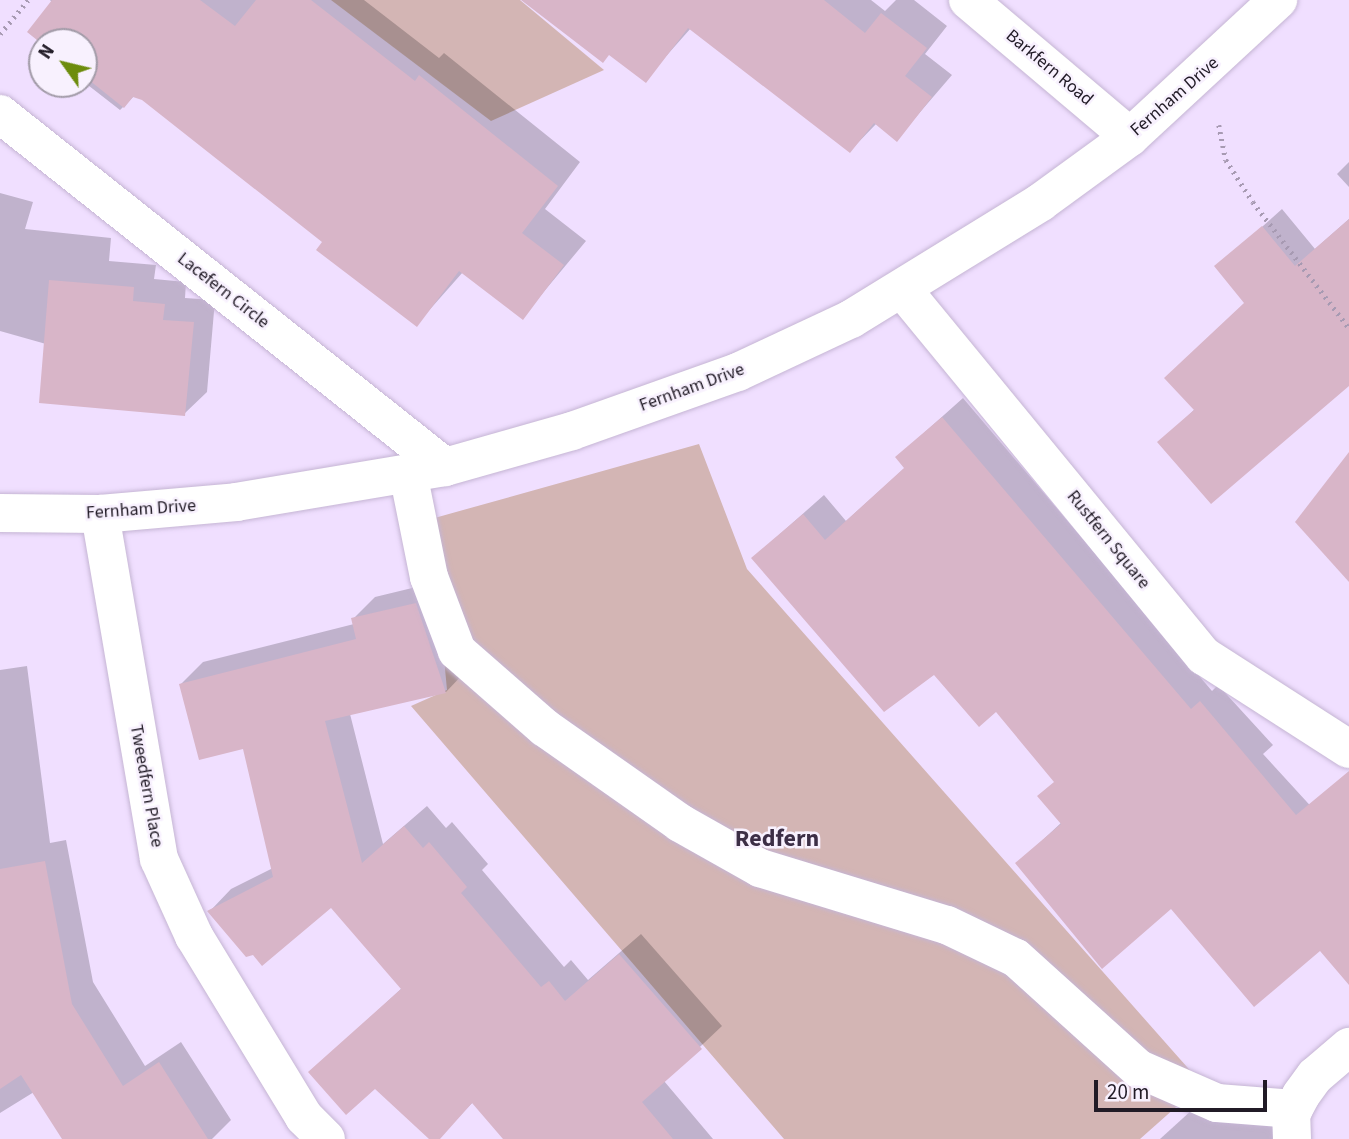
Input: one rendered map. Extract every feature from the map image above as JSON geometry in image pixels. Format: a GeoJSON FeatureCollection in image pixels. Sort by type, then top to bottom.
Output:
{"type":"FeatureCollection","features":[{"type":"Feature","properties":{"kind":"street","name":"Barkfern Road"},"geometry":{"type":"LineString","coordinates":[[968,0],[1130,137]]}},
{"type":"Feature","properties":{"kind":"street","name":"Fernham Drive"},"geometry":{"type":"LineString","coordinates":[[0,513],[100,514],[236,502],[445,467],[572,431],[738,372],[903,289],[1041,202],[1130,137],[1278,0]]}},
{"type":"Feature","properties":{"kind":"street","name":"Lacefern Circle"},"geometry":{"type":"LineString","coordinates":[[0,114],[445,467]]}},
{"type":"Feature","properties":{"kind":"street","name":"Rustfern Square"},"geometry":{"type":"LineString","coordinates":[[903,289],[1204,656],[1349,749]]}},
{"type":"Feature","properties":{"kind":"street"},"geometry":{"type":"LineString","coordinates":[[408,473],[429,578],[457,651],[545,728],[680,822],[760,869],[947,925],[1016,958],[1139,1069],[1217,1103],[1293,1124],[1315,1076],[1349,1046]]}},
{"type":"Feature","properties":{"kind":"street","name":"Tweedfern Place"},"geometry":{"type":"LineString","coordinates":[[100,514],[159,859],[194,936],[304,1117],[326,1139]]}},
{"type":"Feature","properties":{"kind":"path"},"geometry":{"type":"LineString","coordinates":[[0,34],[28,0]]}},
{"type":"Feature","properties":{"kind":"path"},"geometry":{"type":"LineString","coordinates":[[1206,69],[1226,159],[1349,328]]}},
{"type":"Feature","properties":{"kind":"shaded area"},"geometry":{"type":"Polygon","coordinates":[[[331,0],[520,0],[604,70],[491,121],[331,0]]]}},
{"type":"Feature","properties":{"kind":"shaded area"},"geometry":{"type":"Polygon","coordinates":[[[699,444],[747,569],[1202,1084],[1140,1139],[784,1139],[411,706],[447,690],[431,519],[699,444]]]}},
{"type":"Feature","properties":{"kind":"building"},"geometry":{"type":"Polygon","coordinates":[[[52,0],[200,0],[235,26],[256,0],[311,0],[415,81],[419,75],[558,186],[522,233],[564,265],[523,320],[459,271],[417,327],[316,250],[322,242],[142,100],[133,97],[124,108],[98,87],[98,28],[30,28],[52,0]]]}},
{"type":"Feature","properties":{"kind":"building"},"geometry":{"type":"Polygon","coordinates":[[[521,0],[824,0],[865,33],[881,13],[927,48],[905,76],[932,97],[897,142],[874,123],[850,153],[688,28],[646,83],[609,55],[603,63],[521,0]]]}},
{"type":"Feature","properties":{"kind":"building"},"geometry":{"type":"Polygon","coordinates":[[[1349,219],[1349,386],[1211,504],[1157,442],[1194,410],[1164,378],[1244,303],[1214,266],[1262,226],[1295,266],[1349,219]]]}},
{"type":"Feature","properties":{"kind":"building"},"geometry":{"type":"Polygon","coordinates":[[[49,280],[134,287],[133,301],[165,304],[163,320],[194,322],[185,416],[39,403],[49,280]]]}},
{"type":"Feature","properties":{"kind":"building"},"geometry":{"type":"Polygon","coordinates":[[[942,417],[1191,709],[1200,701],[1296,815],[1349,771],[1349,985],[1320,951],[1254,1007],[1171,909],[1102,969],[1015,863],[1061,824],[1037,796],[1054,782],[996,712],[979,727],[934,675],[884,712],[751,558],[803,514],[825,540],[904,468],[895,457],[942,417]]]}},
{"type":"Feature","properties":{"kind":"building"},"geometry":{"type":"Polygon","coordinates":[[[1349,452],[1349,582],[1295,522],[1349,452]]]}},
{"type":"Feature","properties":{"kind":"building"},"geometry":{"type":"Polygon","coordinates":[[[416,603],[446,693],[325,721],[362,863],[404,826],[423,848],[429,842],[467,887],[461,893],[541,987],[549,981],[565,1001],[619,954],[702,1049],[642,1102],[673,1139],[503,1139],[472,1103],[440,1139],[429,1139],[375,1089],[346,1115],[308,1072],[401,989],[331,908],[262,966],[253,955],[246,957],[207,911],[273,877],[243,749],[199,760],[179,684],[356,639],[351,618],[416,603]]]}},
{"type":"Feature","properties":{"kind":"building"},"geometry":{"type":"Polygon","coordinates":[[[45,861],[72,1004],[123,1086],[159,1062],[208,1139],[62,1139],[21,1075],[0,1089],[0,869],[45,861]]]}},
{"type":"Feature","properties":{"kind":"district","name":"Redfern"},"geometry":{"type":"Point","coordinates":[777,839]}}]}
